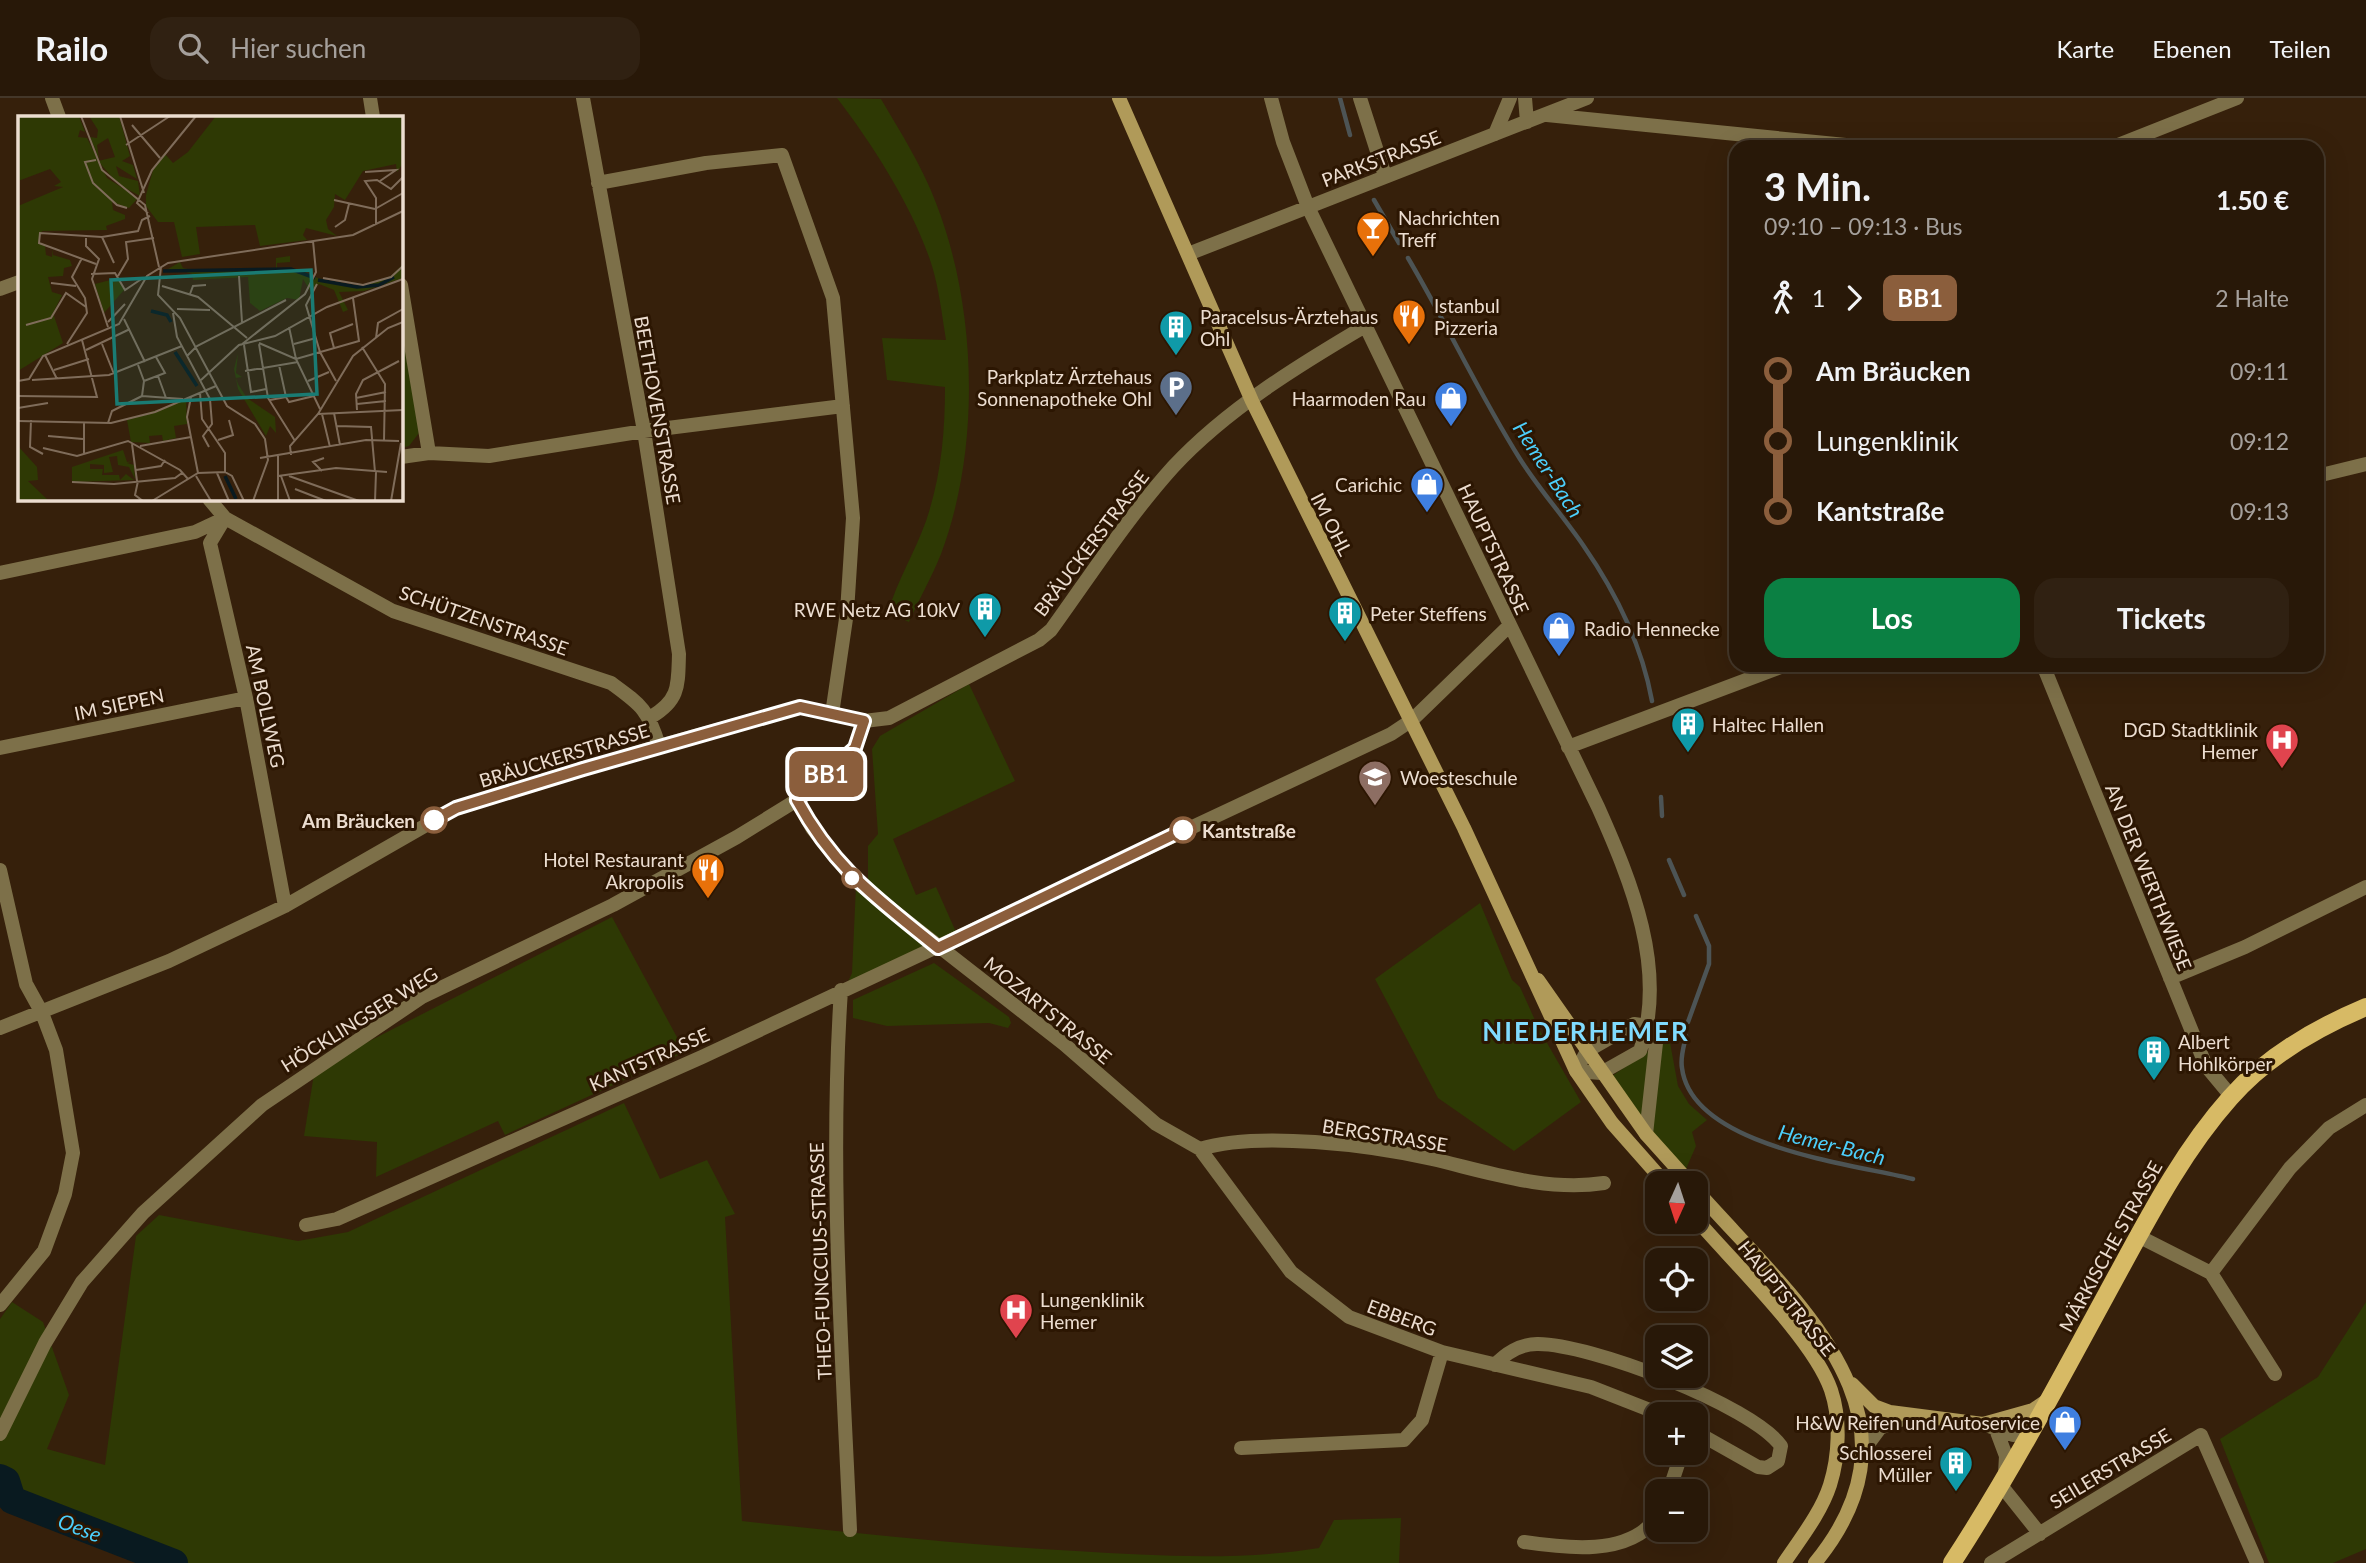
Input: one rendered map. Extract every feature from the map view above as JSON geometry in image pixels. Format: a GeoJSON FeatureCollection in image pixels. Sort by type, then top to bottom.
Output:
{"type":"FeatureCollection","features":[{"type":"Feature","properties":{"kind":"main road","name":"IM OHL"},"geometry":{"type":"LineString","coordinates":[[1119,98],[1252,401],[1299,501],[1412,720],[1576,1072]]}},
{"type":"Feature","properties":{"kind":"main road","name":"IM OHL"},"geometry":{"type":"LineString","coordinates":[[1525,962],[1587,1051]]}},
{"type":"Feature","properties":{"kind":"main road","name":"MÄRKISCHE STRASSE"},"geometry":{"type":"LineString","coordinates":[[1952,1563],[2031,1433],[2138,1236],[2183,1160],[2231,1096],[2292,1046],[2322,1027],[2366,1007]]}},
{"type":"Feature","properties":{"kind":"main road"},"geometry":{"type":"LineString","coordinates":[[1587,1051],[1646,1134],[1679,1171]]}},
{"type":"Feature","properties":{"kind":"main road"},"geometry":{"type":"LineString","coordinates":[[1576,1072],[1612,1123],[1654,1171]]}},
{"type":"Feature","properties":{"kind":"main road","name":"HAUPTSTRASSE"},"geometry":{"type":"LineString","coordinates":[[1708,1204],[1828,1344],[1848,1380],[1856,1403],[1863,1451],[1860,1481],[1848,1514],[1815,1563]]}},
{"type":"Feature","properties":{"kind":"main road","name":"HAUPTSTRASSE"},"geometry":{"type":"LineString","coordinates":[[1708,1233],[1818,1364],[1831,1391],[1837,1423],[1835,1466],[1829,1488],[1784,1563]]}},
{"type":"Feature","properties":{"kind":"main road","name":"HAUPTSTRASSE"},"geometry":{"type":"LineString","coordinates":[[1848,1380],[1874,1406],[1908,1417],[1983,1424],[2032,1410],[2050,1398]]}},
{"type":"Feature","properties":{"kind":"street"},"geometry":{"type":"LineString","coordinates":[[52,98],[59,116]]}},
{"type":"Feature","properties":{"kind":"street"},"geometry":{"type":"LineString","coordinates":[[370,98],[373,116]]}},
{"type":"Feature","properties":{"kind":"street","name":"BEETHOVENSTRASSE"},"geometry":{"type":"LineString","coordinates":[[583,98],[644,431],[679,654],[678,691],[663,710],[651,718]]}},
{"type":"Feature","properties":{"kind":"street","name":"HAUPTSTRASSE"},"geometry":{"type":"LineString","coordinates":[[1271,98],[1283,142],[1308,206],[1617,850],[1632,894],[1648,961],[1651,994],[1648,1026],[1640,1051],[1601,1073]]}},
{"type":"Feature","properties":{"kind":"street"},"geometry":{"type":"LineString","coordinates":[[1360,98],[1385,176]]}},
{"type":"Feature","properties":{"kind":"street"},"geometry":{"type":"LineString","coordinates":[[1495,134],[1510,98]]}},
{"type":"Feature","properties":{"kind":"street"},"geometry":{"type":"LineString","coordinates":[[1525,98],[1527,122]]}},
{"type":"Feature","properties":{"kind":"street","name":"PARKSTRASSE"},"geometry":{"type":"LineString","coordinates":[[1188,254],[1587,98]]}},
{"type":"Feature","properties":{"kind":"street"},"geometry":{"type":"LineString","coordinates":[[2131,140],[2237,98]]}},
{"type":"Feature","properties":{"kind":"street"},"geometry":{"type":"LineString","coordinates":[[1542,114],[1767,140]]}},
{"type":"Feature","properties":{"kind":"street"},"geometry":{"type":"LineString","coordinates":[[598,183],[706,163],[782,155],[832,298],[843,406],[853,518],[847,612],[832,713]]}},
{"type":"Feature","properties":{"kind":"street"},"geometry":{"type":"LineString","coordinates":[[0,289],[18,282]]}},
{"type":"Feature","properties":{"kind":"street"},"geometry":{"type":"LineString","coordinates":[[402,291],[429,453]]}},
{"type":"Feature","properties":{"kind":"street","name":"BRÄUCKERSTRASSE"},"geometry":{"type":"LineString","coordinates":[[0,1028],[169,961],[285,906],[456,808],[659,746],[800,707],[864,721],[889,718],[1039,640],[1051,630],[1173,468],[1235,412],[1367,325]]}},
{"type":"Feature","properties":{"kind":"street"},"geometry":{"type":"LineString","coordinates":[[402,457],[429,453],[489,456],[644,431],[843,406]]}},
{"type":"Feature","properties":{"kind":"street"},"geometry":{"type":"LineString","coordinates":[[2324,474],[2366,464]]}},
{"type":"Feature","properties":{"kind":"street","name":"SCHÜTZENSTRASSE"},"geometry":{"type":"LineString","coordinates":[[210,500],[225,518],[393,611],[611,683],[637,702],[651,718]]}},
{"type":"Feature","properties":{"kind":"street"},"geometry":{"type":"LineString","coordinates":[[0,573],[195,532],[225,518]]}},
{"type":"Feature","properties":{"kind":"street","name":"AM BOLLWEG"},"geometry":{"type":"LineString","coordinates":[[225,518],[210,543],[246,698],[285,906]]}},
{"type":"Feature","properties":{"kind":"street","name":"KANTSTRASSE"},"geometry":{"type":"LineString","coordinates":[[306,1225],[337,1219],[361,1209],[702,1057],[1391,734],[1412,720],[1509,626]]}},
{"type":"Feature","properties":{"kind":"street"},"geometry":{"type":"LineString","coordinates":[[1568,747],[1767,672]]}},
{"type":"Feature","properties":{"kind":"street","name":"AN DER WERTHWIESE"},"geometry":{"type":"LineString","coordinates":[[2046,672],[2206,1066],[2231,1096]]}},
{"type":"Feature","properties":{"kind":"street","name":"IM SIEPEN"},"geometry":{"type":"LineString","coordinates":[[0,748],[246,698]]}},
{"type":"Feature","properties":{"kind":"street"},"geometry":{"type":"LineString","coordinates":[[651,718],[659,746]]}},
{"type":"Feature","properties":{"kind":"street","name":"HÖCKLINGSER WEG"},"geometry":{"type":"LineString","coordinates":[[0,1434],[45,1343],[82,1282],[143,1213],[225,1137],[312,1069],[422,997],[613,905],[737,837],[797,800],[855,748],[864,721]]}},
{"type":"Feature","properties":{"kind":"street","name":"MOZARTSTRASSE"},"geometry":{"type":"LineString","coordinates":[[797,800],[812,828],[854,880],[1064,1044],[1156,1124],[1200,1149]]}},
{"type":"Feature","properties":{"kind":"street"},"geometry":{"type":"LineString","coordinates":[[0,870],[26,984],[56,1050],[73,1153],[65,1194],[44,1251],[0,1305]]}},
{"type":"Feature","properties":{"kind":"street"},"geometry":{"type":"LineString","coordinates":[[2167,973],[2245,947],[2366,887]]}},
{"type":"Feature","properties":{"kind":"street","name":"THEO-FUNCCIUS-STRASSE"},"geometry":{"type":"LineString","coordinates":[[841,990],[835,1098],[836,1188],[850,1530]]}},
{"type":"Feature","properties":{"kind":"street"},"geometry":{"type":"LineString","coordinates":[[1601,1073],[1576,1072],[1587,1051],[1634,1024],[1648,1026]]}},
{"type":"Feature","properties":{"kind":"street","name":"HAUPTSTRASSE"},"geometry":{"type":"LineString","coordinates":[[1646,1134],[1656,1044],[1648,1026]]}},
{"type":"Feature","properties":{"kind":"street"},"geometry":{"type":"LineString","coordinates":[[2211,1273],[2290,1168],[2329,1128],[2366,1105]]}},
{"type":"Feature","properties":{"kind":"street","name":"BERGSTRASSE"},"geometry":{"type":"LineString","coordinates":[[1200,1149],[1232,1141],[1301,1142],[1431,1158],[1486,1175],[1578,1187],[1604,1183]]}},
{"type":"Feature","properties":{"kind":"street","name":"EBBERG"},"geometry":{"type":"LineString","coordinates":[[1200,1149],[1291,1272],[1349,1317],[1442,1352],[1591,1387],[1645,1408]]}},
{"type":"Feature","properties":{"kind":"street"},"geometry":{"type":"LineString","coordinates":[[2138,1236],[2211,1273],[2275,1374]]}},
{"type":"Feature","properties":{"kind":"street"},"geometry":{"type":"LineString","coordinates":[[1768,1302],[1783,1289]]}},
{"type":"Feature","properties":{"kind":"street"},"geometry":{"type":"LineString","coordinates":[[1495,1365],[1506,1353],[1536,1343],[1587,1354],[1687,1386],[1734,1408],[1771,1431],[1781,1446],[1778,1461],[1768,1468],[1758,1467],[1708,1439]]}},
{"type":"Feature","properties":{"kind":"street"},"geometry":{"type":"LineString","coordinates":[[1241,1448],[1404,1440],[1422,1420],[1442,1352]]}},
{"type":"Feature","properties":{"kind":"street"},"geometry":{"type":"LineString","coordinates":[[1863,1451],[1880,1428],[1908,1417]]}},
{"type":"Feature","properties":{"kind":"street","name":"HAUPTSTRASSE"},"geometry":{"type":"LineString","coordinates":[[1983,1424],[1997,1432],[2012,1435],[2031,1433]]}},
{"type":"Feature","properties":{"kind":"street"},"geometry":{"type":"LineString","coordinates":[[1997,1432],[2006,1456],[2003,1480]]}},
{"type":"Feature","properties":{"kind":"street","name":"SEILERSTRASSE"},"geometry":{"type":"LineString","coordinates":[[1991,1563],[2201,1435],[2257,1563]]}},
{"type":"Feature","properties":{"kind":"street","name":"SEILERSTRASSE"},"geometry":{"type":"LineString","coordinates":[[2003,1480],[2040,1534]]}},
{"type":"Feature","properties":{"kind":"street"},"geometry":{"type":"LineString","coordinates":[[1524,1542],[1562,1548],[1618,1542],[1638,1536],[1645,1529]]}},
{"type":"Feature","properties":{"kind":"street","name":"HAUPTSTRASSE"},"geometry":{"type":"LineString","coordinates":[[1823,1563],[1831,1543]]}},
{"type":"Feature","properties":{"kind":"green space"},"geometry":{"type":"Polygon","coordinates":[[[837,98],[881,99],[911,150],[936,203],[950,244],[960,287],[969,378],[963,469],[954,513],[941,554],[909,622],[888,612],[922,533],[931,504],[941,455],[945,387],[887,380],[882,338],[946,340],[934,275],[915,222],[878,157],[837,98]]]}},
{"type":"Feature","properties":{"kind":"green space"},"geometry":{"type":"Polygon","coordinates":[[[402,325],[419,433],[409,446],[402,448],[402,325]]]}},
{"type":"Feature","properties":{"kind":"green space"},"geometry":{"type":"Polygon","coordinates":[[[969,684],[1015,781],[893,839],[916,895],[936,887],[956,932],[938,943],[868,884],[868,846],[878,834],[872,749],[880,736],[969,684]]]}},
{"type":"Feature","properties":{"kind":"green space"},"geometry":{"type":"Polygon","coordinates":[[[856,886],[933,947],[847,984],[852,973],[856,886]]]}},
{"type":"Feature","properties":{"kind":"green space"},"geometry":{"type":"Polygon","coordinates":[[[1480,903],[1512,980],[1520,987],[1539,1029],[1581,1102],[1514,1151],[1438,1098],[1375,979],[1480,903]]]}},
{"type":"Feature","properties":{"kind":"green space"},"geometry":{"type":"Polygon","coordinates":[[[612,917],[685,1052],[505,1135],[498,1121],[376,1177],[377,1142],[304,1136],[314,1074],[350,1051],[612,917]]]}},
{"type":"Feature","properties":{"kind":"green space"},"geometry":{"type":"Polygon","coordinates":[[[934,963],[1009,1017],[1011,1023],[1008,1028],[989,1023],[887,1026],[853,1018],[853,1000],[934,963]]]}},
{"type":"Feature","properties":{"kind":"green space"},"geometry":{"type":"Polygon","coordinates":[[[1669,1037],[1678,1086],[1689,1104],[1707,1120],[1692,1132],[1696,1146],[1686,1169],[1643,1123],[1609,1078],[1669,1037]]]}},
{"type":"Feature","properties":{"kind":"green space"},"geometry":{"type":"Polygon","coordinates":[[[624,1103],[660,1179],[707,1160],[735,1214],[725,1217],[742,1521],[992,1545],[1137,1554],[1228,1556],[1319,1548],[1334,1520],[1401,1518],[1399,1563],[157,1563],[0,1501],[0,1319],[12,1302],[43,1322],[69,1395],[47,1449],[105,1465],[136,1236],[159,1215],[298,1241],[348,1232],[624,1103]]]}},
{"type":"Feature","properties":{"kind":"green space"},"geometry":{"type":"Polygon","coordinates":[[[2366,1302],[2366,1549],[2333,1563],[2269,1563],[2220,1439],[2318,1377],[2366,1302]]]}},
{"type":"Feature","properties":{"kind":"waterway","name":"Hemer-Bach"},"geometry":{"type":"LineString","coordinates":[[1340,98],[1350,135]]}},
{"type":"Feature","properties":{"kind":"waterway","name":"Hemer-Bach"},"geometry":{"type":"LineString","coordinates":[[1374,200],[1399,243]]}},
{"type":"Feature","properties":{"kind":"waterway","name":"Hemer-Bach"},"geometry":{"type":"LineString","coordinates":[[1408,258],[1520,459],[1606,581],[1642,660],[1652,701]]}},
{"type":"Feature","properties":{"kind":"waterway","name":"Hemer-Bach"},"geometry":{"type":"LineString","coordinates":[[1661,797],[1662,816]]}},
{"type":"Feature","properties":{"kind":"waterway","name":"Hemer-Bach"},"geometry":{"type":"LineString","coordinates":[[1669,860],[1684,895]]}},
{"type":"Feature","properties":{"kind":"waterway","name":"Hemer-Bach"},"geometry":{"type":"LineString","coordinates":[[1688,1022],[1709,964],[1709,946],[1696,916]]}},
{"type":"Feature","properties":{"kind":"waterway","name":"Hemer-Bach"},"geometry":{"type":"LineString","coordinates":[[1686,1036],[1682,1068],[1692,1095],[1714,1117],[1744,1134],[1779,1148],[1913,1179]]}},
{"type":"Feature","properties":{"kind":"waterway","name":"Oese"},"geometry":{"type":"LineString","coordinates":[[0,1478],[6,1481],[12,1500],[174,1563]]}},
{"type":"Feature","properties":{"kind":"bus line","name":"BB1"},"geometry":{"type":"LineString","coordinates":[[434,820],[456,808],[659,746],[800,707],[864,721],[862,735],[855,748],[797,800],[812,828],[854,880],[938,948],[1183,830]]}},
{"type":"Feature","properties":{"kind":"place","name":"Nachrichten Treff"},"geometry":{"type":"Point","coordinates":[1373,258]}},
{"type":"Feature","properties":{"kind":"place","name":"Istanbul Pizzeria"},"geometry":{"type":"Point","coordinates":[1409,346]}},
{"type":"Feature","properties":{"kind":"place","name":"Paracelsus-Ärztehaus Ohl"},"geometry":{"type":"Point","coordinates":[1176,357]}},
{"type":"Feature","properties":{"kind":"place","name":"Parkplatz Ärztehaus Sonnenapotheke Ohl"},"geometry":{"type":"Point","coordinates":[1176,417]}},
{"type":"Feature","properties":{"kind":"place","name":"Haarmoden Rau"},"geometry":{"type":"Point","coordinates":[1451,428]}},
{"type":"Feature","properties":{"kind":"place","name":"Carichic"},"geometry":{"type":"Point","coordinates":[1427,514]}},
{"type":"Feature","properties":{"kind":"place","name":"RWE Netz AG 10kV"},"geometry":{"type":"Point","coordinates":[985,639]}},
{"type":"Feature","properties":{"kind":"place","name":"Peter Steffens"},"geometry":{"type":"Point","coordinates":[1345,643]}},
{"type":"Feature","properties":{"kind":"place","name":"Radio Hennecke"},"geometry":{"type":"Point","coordinates":[1559,658]}},
{"type":"Feature","properties":{"kind":"place","name":"Haltec Hallen"},"geometry":{"type":"Point","coordinates":[1688,754]}},
{"type":"Feature","properties":{"kind":"place","name":"DGD Stadtklinik Hemer"},"geometry":{"type":"Point","coordinates":[2282,770]}},
{"type":"Feature","properties":{"kind":"place","name":"Woesteschule"},"geometry":{"type":"Point","coordinates":[1375,807]}},
{"type":"Feature","properties":{"kind":"place","name":"Am Bräucken"},"geometry":{"type":"Point","coordinates":[434,820]}},
{"type":"Feature","properties":{"kind":"place","name":"Kantstraße"},"geometry":{"type":"Point","coordinates":[1183,830]}},
{"type":"Feature","properties":{"kind":"place","name":"Hotel Restaurant Akropolis"},"geometry":{"type":"Point","coordinates":[708,900]}},
{"type":"Feature","properties":{"kind":"place","name":"Albert Hohlkörper"},"geometry":{"type":"Point","coordinates":[2154,1082]}},
{"type":"Feature","properties":{"kind":"place","name":"Lungenklinik Hemer"},"geometry":{"type":"Point","coordinates":[1016,1340]}},
{"type":"Feature","properties":{"kind":"place","name":"H&W Reifen und Autoservice"},"geometry":{"type":"Point","coordinates":[2065,1452]}},
{"type":"Feature","properties":{"kind":"place","name":"Schlosserei Müller"},"geometry":{"type":"Point","coordinates":[1956,1493]}},
{"type":"Feature","properties":{"kind":"district","name":"NIEDERHEMER"},"geometry":{"type":"Point","coordinates":[1586,1031]}}]}
